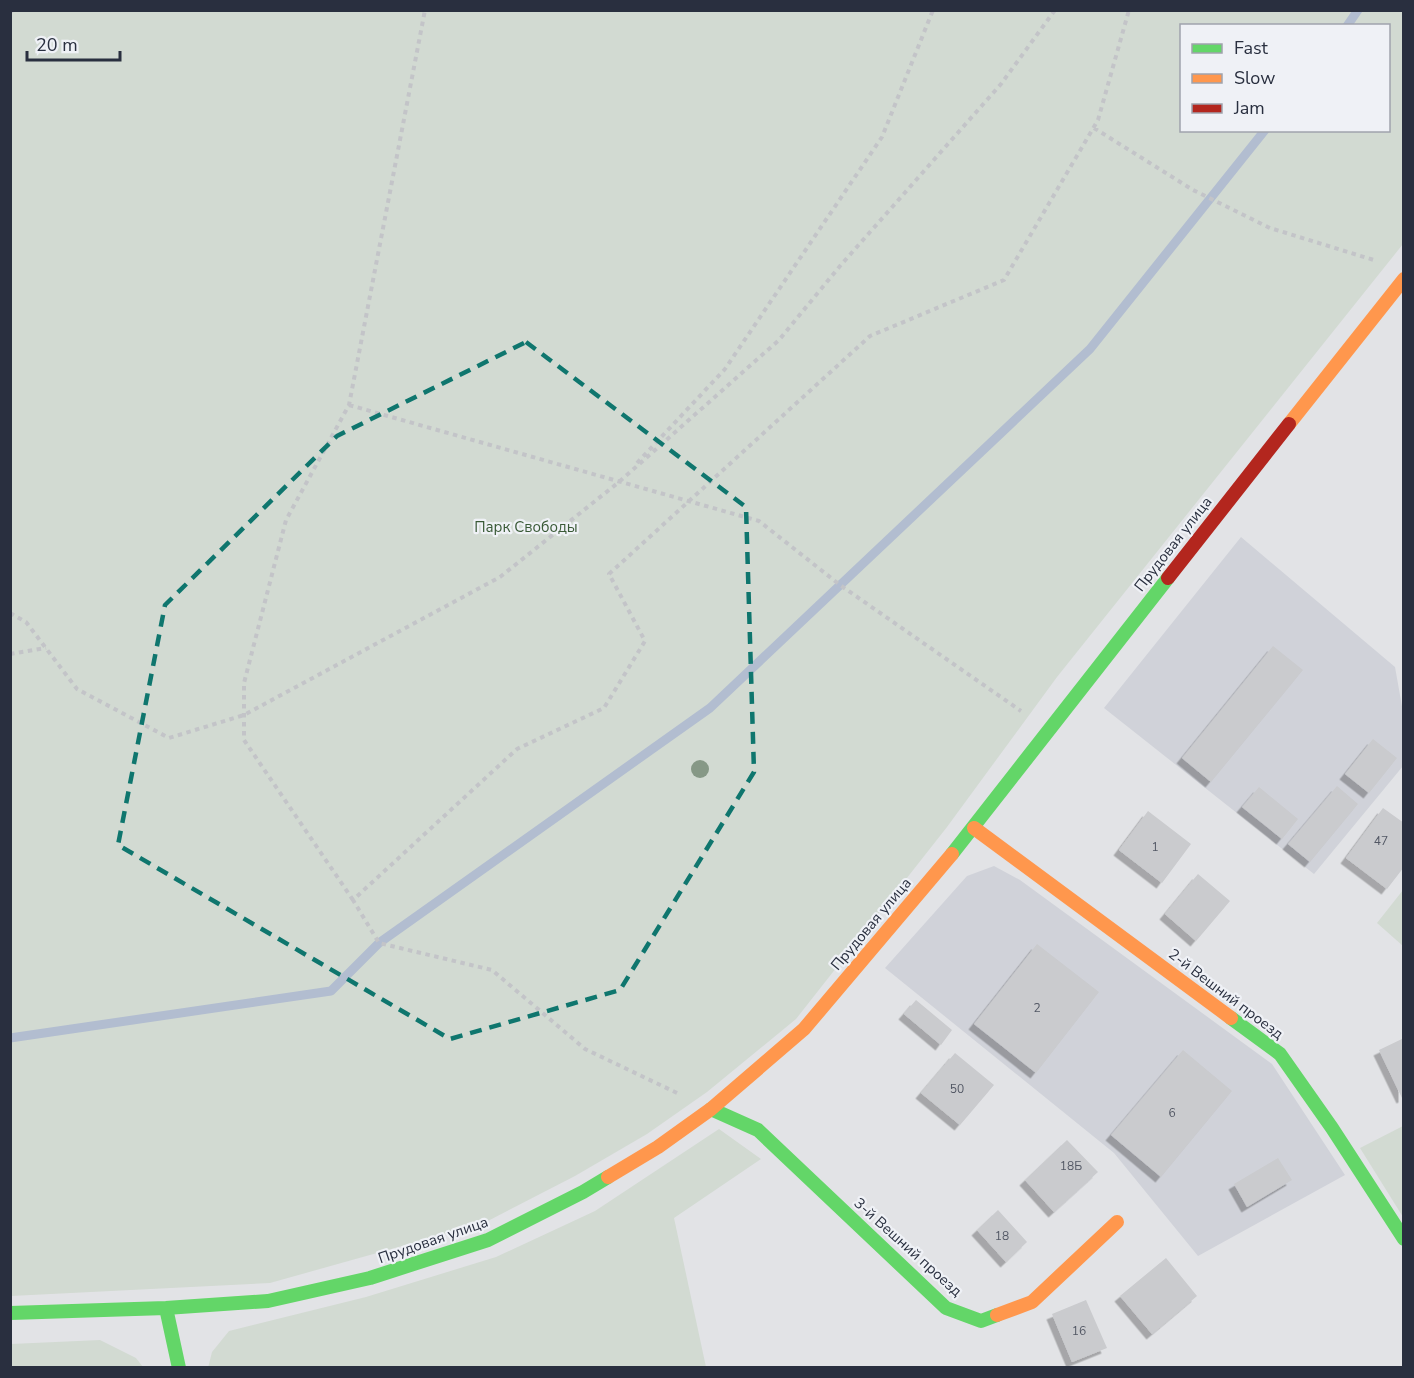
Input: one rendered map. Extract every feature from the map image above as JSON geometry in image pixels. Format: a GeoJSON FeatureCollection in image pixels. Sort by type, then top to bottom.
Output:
{"type":"FeatureCollection","features":[{"type":"Feature","properties":{"kind":"main road","name":"Прудовая улица"},"geometry":{"type":"LineString","coordinates":[[10,1313],[166,1308],[268,1301],[370,1278],[488,1240],[602,1181],[658,1147],[711,1109],[804,1029],[974,828],[1047,730],[1404,279]]}},
{"type":"Feature","properties":{"kind":"main road","name":"2-й Вешний проезд"},"geometry":{"type":"LineString","coordinates":[[974,828],[1280,1054],[1332,1128],[1404,1239]]}},
{"type":"Feature","properties":{"kind":"main road","name":"3-й Вешний проезд"},"geometry":{"type":"LineString","coordinates":[[711,1109],[758,1130],[946,1308],[981,1321],[1032,1302],[1117,1222]]}},
{"type":"Feature","properties":{"kind":"main road"},"geometry":{"type":"LineString","coordinates":[[166,1308],[179,1368]]}},
{"type":"Feature","properties":{"kind":"path"},"geometry":{"type":"LineString","coordinates":[[424,10],[350,405],[286,520],[244,683],[244,740],[353,900],[379,943],[492,970],[585,1049],[711,1109]]}},
{"type":"Feature","properties":{"kind":"path"},"geometry":{"type":"LineString","coordinates":[[619,482],[724,369],[882,137],[933,10]]}},
{"type":"Feature","properties":{"kind":"path"},"geometry":{"type":"LineString","coordinates":[[10,613],[26,622],[77,689],[169,738],[244,715],[500,577],[619,482],[779,340],[840,266],[1001,84],[1055,10]]}},
{"type":"Feature","properties":{"kind":"path"},"geometry":{"type":"LineString","coordinates":[[353,900],[517,749],[604,708],[645,640],[609,574],[870,336],[1004,280],[1098,120],[1129,10]]}},
{"type":"Feature","properties":{"kind":"path"},"geometry":{"type":"LineString","coordinates":[[1094,128],[1193,190],[1270,228],[1381,262]]}},
{"type":"Feature","properties":{"kind":"path"},"geometry":{"type":"LineString","coordinates":[[350,405],[759,521],[840,585],[1047,730]]}},
{"type":"Feature","properties":{"kind":"path"},"geometry":{"type":"LineString","coordinates":[[10,654],[46,648]]}},
{"type":"Feature","properties":{"kind":"highlighted area"},"geometry":{"type":"Polygon","coordinates":[[[526,342],[746,507],[754,772],[620,990],[450,1039],[118,845],[165,605],[337,436],[526,342]]]}},
{"type":"Feature","properties":{"kind":"shaded area"},"geometry":{"type":"Polygon","coordinates":[[[1241,537],[1395,667],[1403,712],[1403,766],[1314,874],[1104,708],[1241,537]]]}},
{"type":"Feature","properties":{"kind":"shaded area"},"geometry":{"type":"Polygon","coordinates":[[[994,866],[1020,880],[1272,1064],[1345,1175],[1198,1256],[1114,1153],[885,968],[967,876],[994,866]]]}},
{"type":"Feature","properties":{"kind":"green space","name":"Парк Свободы"},"geometry":{"type":"Polygon","coordinates":[[[10,11],[1403,11],[1403,244],[1057,677],[947,827],[796,1019],[707,1092],[647,1134],[575,1176],[484,1223],[270,1283],[11,1296],[10,11]]]}},
{"type":"Feature","properties":{"kind":"green space"},"geometry":{"type":"Polygon","coordinates":[[[1403,890],[1403,946],[1377,923],[1403,890]]]}},
{"type":"Feature","properties":{"kind":"green space"},"geometry":{"type":"Polygon","coordinates":[[[1403,1126],[1403,1217],[1360,1148],[1403,1126]]]}},
{"type":"Feature","properties":{"kind":"green space"},"geometry":{"type":"Polygon","coordinates":[[[719,1129],[761,1159],[674,1218],[706,1367],[208,1368],[212,1352],[229,1331],[366,1297],[496,1257],[595,1211],[719,1129]]]}},
{"type":"Feature","properties":{"kind":"green space"},"geometry":{"type":"Polygon","coordinates":[[[100,1340],[136,1358],[143,1367],[11,1367],[11,1344],[100,1340]]]}},
{"type":"Feature","properties":{"kind":"building"},"geometry":{"type":"Polygon","coordinates":[[[1273,646],[1303,670],[1211,782],[1182,758],[1273,646]]]}},
{"type":"Feature","properties":{"kind":"building"},"geometry":{"type":"Polygon","coordinates":[[[1373,739],[1397,758],[1369,793],[1345,774],[1373,739]]]}},
{"type":"Feature","properties":{"kind":"building"},"geometry":{"type":"Polygon","coordinates":[[[1337,786],[1358,804],[1310,862],[1288,844],[1337,786]]]}},
{"type":"Feature","properties":{"kind":"building"},"geometry":{"type":"Polygon","coordinates":[[[1259,787],[1298,819],[1282,839],[1242,807],[1259,787]]]}},
{"type":"Feature","properties":{"kind":"building"},"geometry":{"type":"Polygon","coordinates":[[[1383,808],[1404,823],[1404,867],[1387,889],[1346,858],[1383,808]]]}},
{"type":"Feature","properties":{"kind":"building"},"geometry":{"type":"Polygon","coordinates":[[[1148,811],[1191,844],[1162,883],[1119,850],[1148,811]]]}},
{"type":"Feature","properties":{"kind":"building"},"geometry":{"type":"Polygon","coordinates":[[[1198,874],[1230,901],[1196,941],[1165,914],[1198,874]]]}},
{"type":"Feature","properties":{"kind":"building"},"geometry":{"type":"Polygon","coordinates":[[[1037,944],[1099,992],[1036,1073],[974,1024],[1037,944]]]}},
{"type":"Feature","properties":{"kind":"building"},"geometry":{"type":"Polygon","coordinates":[[[916,1000],[952,1030],[941,1045],[904,1014],[916,1000]]]}},
{"type":"Feature","properties":{"kind":"building"},"geometry":{"type":"Polygon","coordinates":[[[1404,1038],[1404,1097],[1402,1098],[1379,1050],[1404,1038]]]}},
{"type":"Feature","properties":{"kind":"building"},"geometry":{"type":"Polygon","coordinates":[[[1183,1050],[1232,1091],[1161,1177],[1111,1135],[1183,1050]]]}},
{"type":"Feature","properties":{"kind":"building"},"geometry":{"type":"Polygon","coordinates":[[[955,1053],[994,1085],[960,1125],[921,1093],[955,1053]]]}},
{"type":"Feature","properties":{"kind":"building"},"geometry":{"type":"Polygon","coordinates":[[[1067,1140],[1098,1172],[1054,1212],[1025,1180],[1067,1140]]]}},
{"type":"Feature","properties":{"kind":"building"},"geometry":{"type":"Polygon","coordinates":[[[1278,1158],[1292,1180],[1247,1207],[1234,1184],[1278,1158]]]}},
{"type":"Feature","properties":{"kind":"building"},"geometry":{"type":"Polygon","coordinates":[[[998,1210],[1027,1242],[1006,1262],[977,1230],[998,1210]]]}},
{"type":"Feature","properties":{"kind":"building"},"geometry":{"type":"Polygon","coordinates":[[[1166,1258],[1197,1296],[1152,1334],[1120,1296],[1166,1258]]]}},
{"type":"Feature","properties":{"kind":"building"},"geometry":{"type":"Polygon","coordinates":[[[1086,1300],[1107,1348],[1072,1362],[1052,1314],[1086,1300]]]}},
{"type":"Feature","properties":{"kind":"waterway"},"geometry":{"type":"LineString","coordinates":[[1348,24],[1358,10]]}},
{"type":"Feature","properties":{"kind":"waterway"},"geometry":{"type":"LineString","coordinates":[[10,1038],[331,991],[379,943],[710,708],[1090,349],[1263,132]]}},
{"type":"Feature","properties":{"kind":"traffic: fast"},"geometry":{"type":"LineString","coordinates":[[952,854],[1168,578]]}},
{"type":"Feature","properties":{"kind":"traffic: fast"},"geometry":{"type":"LineString","coordinates":[[1231,1018],[1280,1054],[1332,1128],[1404,1239]]}},
{"type":"Feature","properties":{"kind":"traffic: fast"},"geometry":{"type":"LineString","coordinates":[[711,1109],[758,1130],[946,1308],[981,1321],[997,1315]]}},
{"type":"Feature","properties":{"kind":"traffic: fast"},"geometry":{"type":"LineString","coordinates":[[10,1313],[166,1308],[268,1301],[370,1278],[488,1240],[608,1177]]}},
{"type":"Feature","properties":{"kind":"traffic: fast"},"geometry":{"type":"LineString","coordinates":[[166,1308],[179,1368]]}},
{"type":"Feature","properties":{"kind":"traffic: slow"},"geometry":{"type":"LineString","coordinates":[[1289,424],[1404,279]]}},
{"type":"Feature","properties":{"kind":"traffic: slow"},"geometry":{"type":"LineString","coordinates":[[974,828],[1231,1018]]}},
{"type":"Feature","properties":{"kind":"traffic: slow"},"geometry":{"type":"LineString","coordinates":[[608,1177],[658,1147],[711,1109],[804,1029],[952,854]]}},
{"type":"Feature","properties":{"kind":"traffic: slow"},"geometry":{"type":"LineString","coordinates":[[997,1315],[1032,1302],[1117,1222]]}},
{"type":"Feature","properties":{"kind":"traffic: jam"},"geometry":{"type":"LineString","coordinates":[[1168,578],[1289,424]]}}]}
